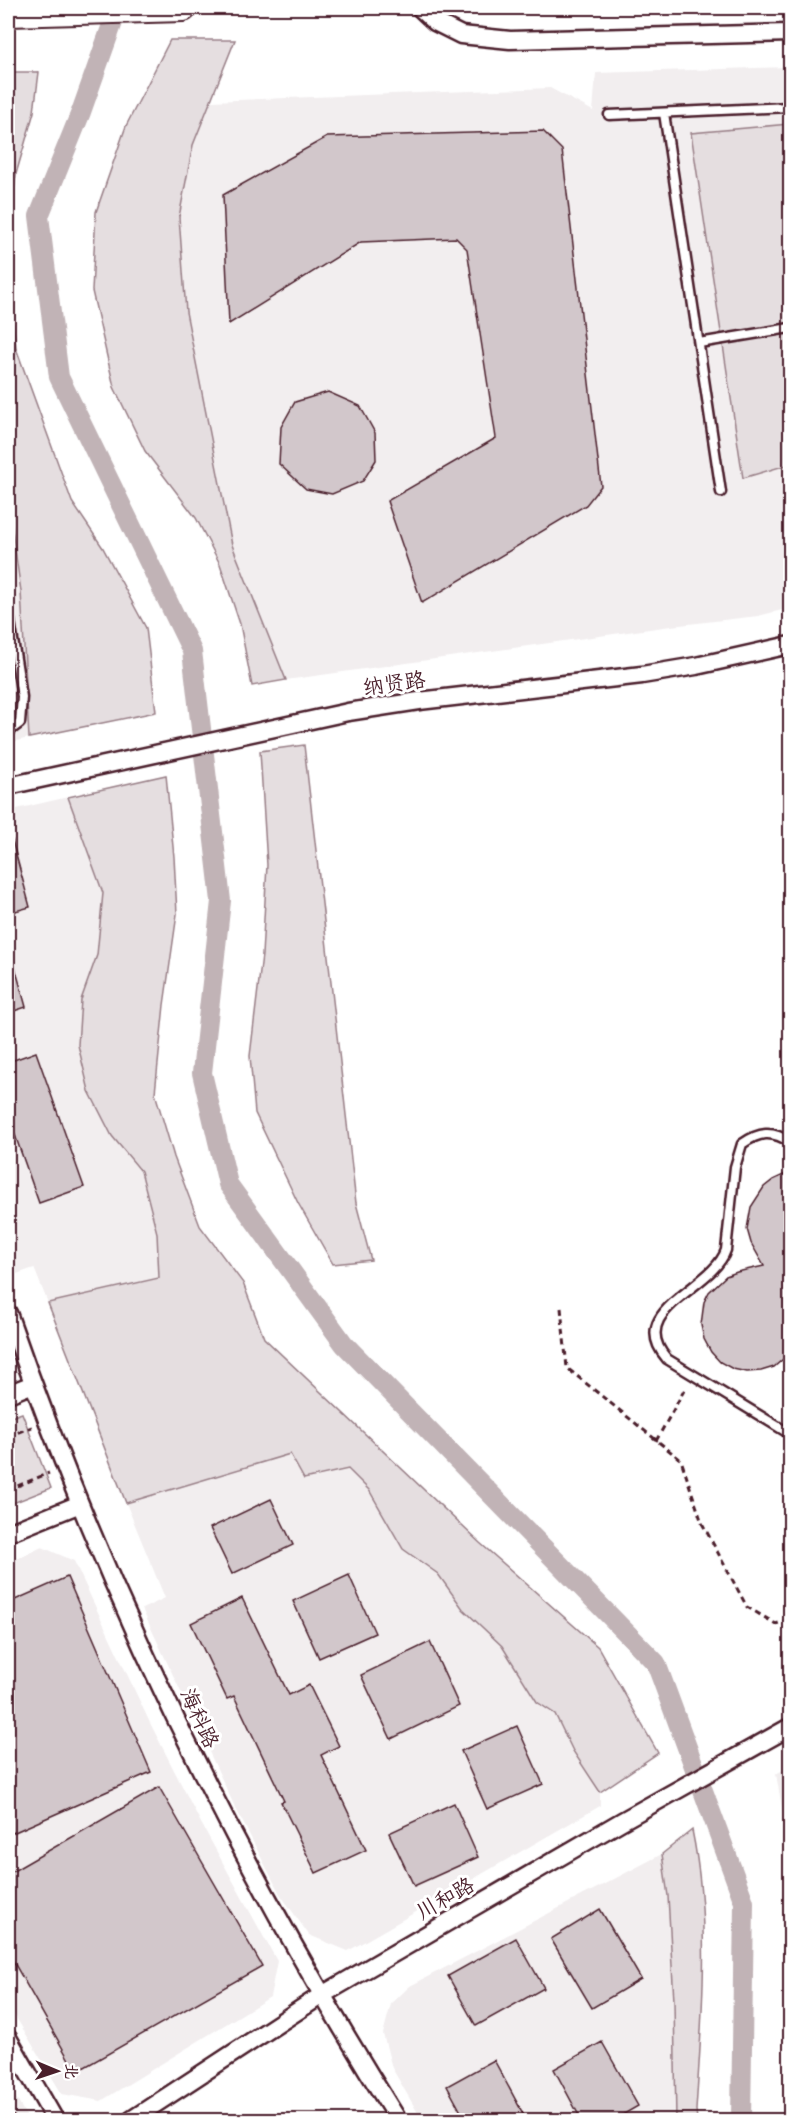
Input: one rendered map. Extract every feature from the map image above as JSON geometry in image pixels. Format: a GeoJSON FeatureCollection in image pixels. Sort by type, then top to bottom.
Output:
{"type":"FeatureCollection","features":[{"type":"Feature","properties":{"kind":"main road"},"geometry":{"type":"LineString","coordinates":[[8,13],[183,8]]}},
{"type":"Feature","properties":{"kind":"street"},"geometry":{"type":"LineString","coordinates":[[420,8],[435,22],[461,35],[510,40],[790,33]]}},
{"type":"Feature","properties":{"kind":"street","name":"纳贤路"},"geometry":{"type":"LineString","coordinates":[[8,786],[348,712],[419,701],[642,675],[696,666],[790,645]]}},
{"type":"Feature","properties":{"kind":"street","name":"海科路"},"geometry":{"type":"LineString","coordinates":[[8,1313],[80,1504],[141,1645],[196,1761],[255,1877],[355,2053],[398,2121]]}},
{"type":"Feature","properties":{"kind":"street"},"geometry":{"type":"LineString","coordinates":[[8,1394],[33,1384]]}},
{"type":"Feature","properties":{"kind":"street"},"geometry":{"type":"LineString","coordinates":[[8,1533],[80,1504]]}},
{"type":"Feature","properties":{"kind":"street","name":"川和路"},"geometry":{"type":"LineString","coordinates":[[131,2121],[322,1995],[622,1821],[790,1727]]}},
{"type":"Feature","properties":{"kind":"street"},"geometry":{"type":"LineString","coordinates":[[8,2038],[55,2121]]}},
{"type":"Feature","properties":{"kind":"lane"},"geometry":{"type":"LineString","coordinates":[[609,115],[790,107]]}},
{"type":"Feature","properties":{"kind":"lane"},"geometry":{"type":"LineString","coordinates":[[664,113],[721,492]]}},
{"type":"Feature","properties":{"kind":"lane"},"geometry":{"type":"LineString","coordinates":[[699,344],[790,328]]}},
{"type":"Feature","properties":{"kind":"lane"},"geometry":{"type":"LineString","coordinates":[[8,608],[22,696],[20,723],[8,732]]}},
{"type":"Feature","properties":{"kind":"lane"},"geometry":{"type":"LineString","coordinates":[[790,1142],[771,1134],[760,1134],[742,1144],[735,1167],[723,1260],[659,1317],[654,1336],[657,1345],[667,1359],[790,1434]]}},
{"type":"Feature","properties":{"kind":"path"},"geometry":{"type":"LineString","coordinates":[[561,1308],[567,1368],[681,1460],[702,1523],[747,1607],[776,1624],[790,1619]]}},
{"type":"Feature","properties":{"kind":"path"},"geometry":{"type":"LineString","coordinates":[[656,1441],[693,1375]]}},
{"type":"Feature","properties":{"kind":"path"},"geometry":{"type":"LineString","coordinates":[[8,1436],[47,1421]]}},
{"type":"Feature","properties":{"kind":"path"},"geometry":{"type":"LineString","coordinates":[[8,1490],[65,1467]]}},
{"type":"Feature","properties":{"kind":"path"},"geometry":{"type":"LineString","coordinates":[[8,2106],[15,2121]]}},
{"type":"Feature","properties":{"kind":"shaded area"},"geometry":{"type":"Polygon","coordinates":[[[170,40],[235,40],[193,145],[179,217],[186,312],[232,545],[286,680],[252,686],[240,624],[220,564],[196,518],[145,451],[114,387],[92,291],[96,212],[126,126],[170,40]]]}},
{"type":"Feature","properties":{"kind":"shaded area"},"geometry":{"type":"Polygon","coordinates":[[[790,67],[790,608],[758,616],[286,680],[232,545],[186,312],[179,217],[193,145],[211,101],[550,88],[593,111],[596,73],[790,67]]]}},
{"type":"Feature","properties":{"kind":"shaded area"},"geometry":{"type":"Polygon","coordinates":[[[8,72],[39,72],[34,112],[16,174],[11,215],[10,291],[16,348],[72,502],[103,548],[146,628],[156,712],[29,738],[21,591],[8,502],[8,72]]]}},
{"type":"Feature","properties":{"kind":"shaded area"},"geometry":{"type":"Polygon","coordinates":[[[789,124],[790,464],[743,478],[691,133],[789,124]]]}},
{"type":"Feature","properties":{"kind":"shaded area"},"geometry":{"type":"Polygon","coordinates":[[[8,502],[21,591],[29,738],[8,743],[8,502]]]}},
{"type":"Feature","properties":{"kind":"shaded area"},"geometry":{"type":"Polygon","coordinates":[[[304,745],[356,1203],[371,1260],[333,1264],[298,1203],[255,1113],[250,1056],[262,955],[267,865],[260,751],[304,745]]]}},
{"type":"Feature","properties":{"kind":"shaded area"},"geometry":{"type":"Polygon","coordinates":[[[166,775],[177,914],[164,1005],[155,1093],[174,1157],[200,1226],[243,1283],[264,1338],[480,1543],[598,1647],[658,1753],[600,1792],[573,1751],[555,1714],[537,1702],[502,1646],[463,1609],[438,1574],[403,1549],[369,1490],[348,1469],[304,1479],[290,1454],[126,1503],[48,1303],[159,1278],[157,1233],[141,1171],[112,1136],[89,1091],[78,1045],[81,1000],[97,955],[103,893],[68,797],[166,775]]]}},
{"type":"Feature","properties":{"kind":"shaded area"},"geometry":{"type":"Polygon","coordinates":[[[68,797],[103,893],[97,955],[81,1000],[112,1136],[141,1171],[157,1233],[159,1278],[48,1303],[34,1268],[11,1276],[8,1264],[8,811],[68,797]]]}},
{"type":"Feature","properties":{"kind":"shaded area"},"geometry":{"type":"Polygon","coordinates":[[[22,1413],[51,1488],[8,1505],[8,1418],[22,1413]]]}},
{"type":"Feature","properties":{"kind":"shaded area"},"geometry":{"type":"Polygon","coordinates":[[[290,1454],[304,1478],[348,1468],[369,1490],[403,1549],[438,1574],[463,1609],[502,1646],[537,1702],[555,1714],[573,1751],[600,1792],[600,1806],[348,1951],[309,1935],[280,1894],[234,1805],[142,1609],[165,1598],[126,1503],[290,1454]]]}},
{"type":"Feature","properties":{"kind":"shaded area"},"geometry":{"type":"Polygon","coordinates":[[[42,1547],[74,1561],[150,1723],[201,1823],[277,1961],[270,1997],[101,2101],[62,2094],[8,2004],[8,1563],[42,1547]]]}},
{"type":"Feature","properties":{"kind":"shaded area"},"geometry":{"type":"Polygon","coordinates":[[[790,1766],[790,1853],[776,1774],[790,1766]]]}},
{"type":"Feature","properties":{"kind":"shaded area"},"geometry":{"type":"Polygon","coordinates":[[[692,1830],[698,1865],[703,1935],[697,2120],[676,2120],[674,2001],[668,1896],[662,1854],[692,1830]]]}},
{"type":"Feature","properties":{"kind":"shaded area"},"geometry":{"type":"Polygon","coordinates":[[[662,1854],[668,1896],[674,2001],[676,2120],[422,2120],[392,2068],[383,2034],[391,2004],[410,1986],[662,1854]]]}},
{"type":"Feature","properties":{"kind":"shaded area"},"geometry":{"type":"Polygon","coordinates":[[[8,2084],[28,2119],[28,2120],[8,2120],[8,2084]]]}},
{"type":"Feature","properties":{"kind":"building"},"geometry":{"type":"Polygon","coordinates":[[[543,131],[562,150],[601,486],[586,505],[422,603],[387,501],[496,438],[467,249],[456,238],[361,242],[229,324],[223,195],[327,137],[543,131]]]}},
{"type":"Feature","properties":{"kind":"building"},"geometry":{"type":"Polygon","coordinates":[[[328,392],[360,406],[375,433],[376,460],[363,481],[332,494],[306,489],[279,464],[281,427],[295,402],[328,392]]]}},
{"type":"Feature","properties":{"kind":"building"},"geometry":{"type":"Polygon","coordinates":[[[8,840],[12,840],[30,907],[8,913],[8,840]]]}},
{"type":"Feature","properties":{"kind":"building"},"geometry":{"type":"Polygon","coordinates":[[[12,956],[26,1007],[8,1013],[8,957],[12,956]]]}},
{"type":"Feature","properties":{"kind":"building"},"geometry":{"type":"Polygon","coordinates":[[[36,1052],[84,1187],[39,1203],[8,1115],[8,1062],[36,1052]]]}},
{"type":"Feature","properties":{"kind":"building"},"geometry":{"type":"Polygon","coordinates":[[[790,1172],[790,1353],[774,1367],[761,1371],[747,1372],[733,1369],[720,1362],[704,1339],[701,1325],[704,1302],[709,1292],[726,1276],[764,1266],[751,1243],[747,1229],[751,1207],[764,1187],[790,1172]]]}},
{"type":"Feature","properties":{"kind":"building"},"geometry":{"type":"Polygon","coordinates":[[[271,1499],[293,1545],[232,1574],[210,1528],[271,1499]]]}},
{"type":"Feature","properties":{"kind":"building"},"geometry":{"type":"Polygon","coordinates":[[[349,1575],[375,1633],[319,1658],[293,1601],[349,1575]]]}},
{"type":"Feature","properties":{"kind":"building"},"geometry":{"type":"Polygon","coordinates":[[[67,1577],[151,1772],[8,1835],[8,1603],[67,1577]]]}},
{"type":"Feature","properties":{"kind":"building"},"geometry":{"type":"Polygon","coordinates":[[[242,1598],[289,1695],[309,1685],[339,1746],[321,1755],[366,1850],[316,1873],[281,1802],[284,1801],[234,1696],[227,1699],[191,1623],[242,1598]]]}},
{"type":"Feature","properties":{"kind":"building"},"geometry":{"type":"Polygon","coordinates":[[[430,1642],[459,1706],[391,1739],[361,1675],[430,1642]]]}},
{"type":"Feature","properties":{"kind":"building"},"geometry":{"type":"Polygon","coordinates":[[[517,1726],[543,1784],[487,1809],[461,1751],[517,1726]]]}},
{"type":"Feature","properties":{"kind":"building"},"geometry":{"type":"Polygon","coordinates":[[[159,1787],[262,1966],[76,2072],[8,1952],[8,1874],[159,1787]]]}},
{"type":"Feature","properties":{"kind":"building"},"geometry":{"type":"Polygon","coordinates":[[[454,1803],[478,1857],[414,1886],[389,1833],[454,1803]]]}},
{"type":"Feature","properties":{"kind":"building"},"geometry":{"type":"Polygon","coordinates":[[[600,1909],[641,1979],[592,2008],[551,1939],[600,1909]]]}},
{"type":"Feature","properties":{"kind":"building"},"geometry":{"type":"Polygon","coordinates":[[[516,1938],[544,1988],[476,2026],[448,1976],[516,1938]]]}},
{"type":"Feature","properties":{"kind":"building"},"geometry":{"type":"Polygon","coordinates":[[[602,2042],[638,2106],[612,2121],[582,2121],[554,2069],[602,2042]]]}},
{"type":"Feature","properties":{"kind":"building"},"geometry":{"type":"Polygon","coordinates":[[[494,2060],[527,2121],[466,2121],[447,2086],[494,2060]]]}},
{"type":"Feature","properties":{"kind":"waterway"},"geometry":{"type":"LineString","coordinates":[[118,8],[81,112],[39,216],[59,377],[192,651],[221,901],[202,1073],[228,1184],[344,1344],[656,1663],[744,1902],[741,2120]]}}]}
